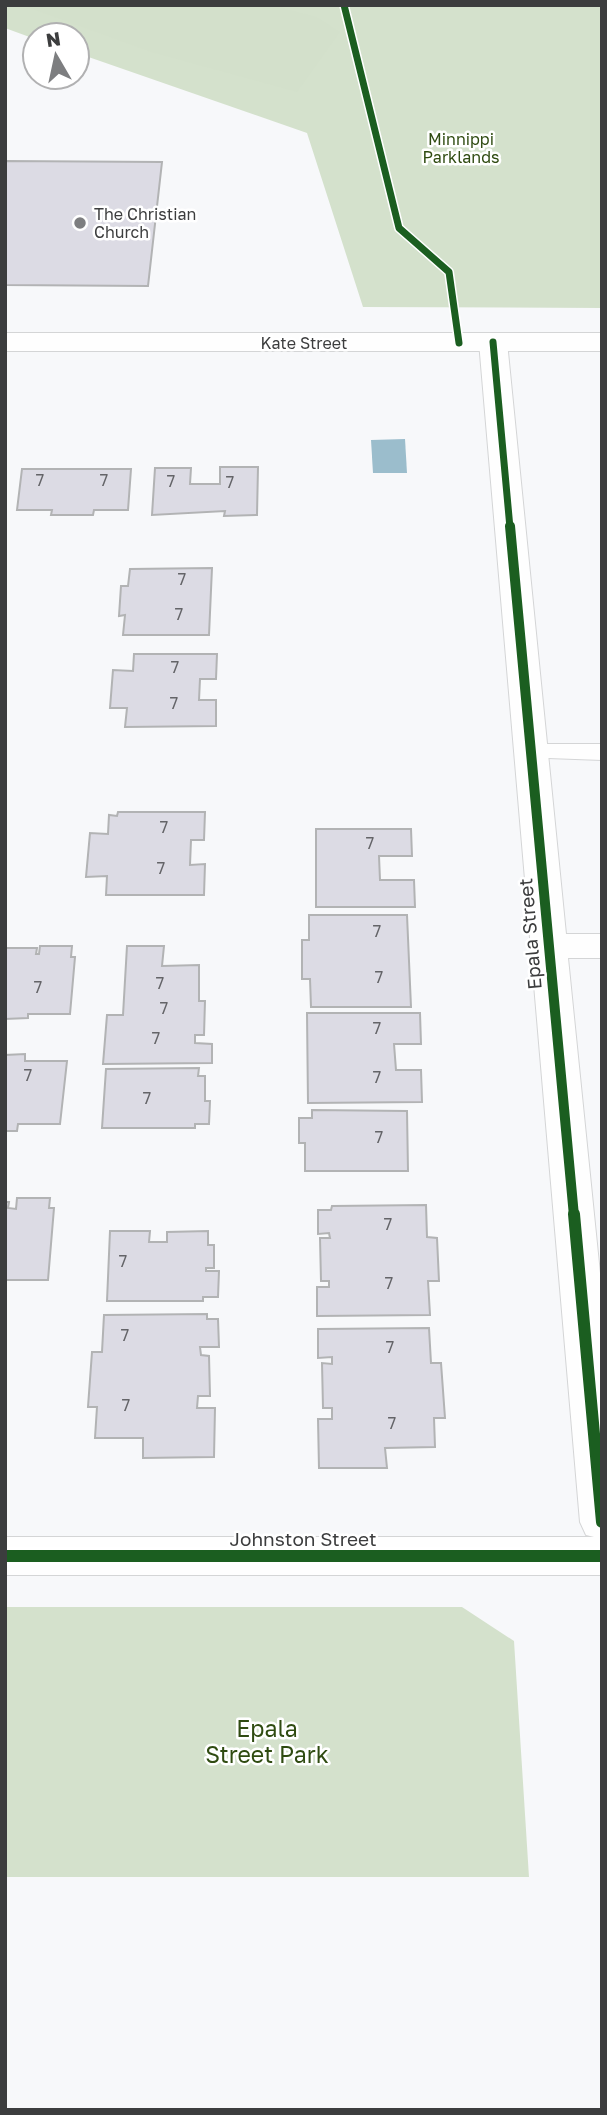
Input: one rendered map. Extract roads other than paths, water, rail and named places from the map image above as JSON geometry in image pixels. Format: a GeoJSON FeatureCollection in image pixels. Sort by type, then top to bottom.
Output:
{"type":"FeatureCollection","features":[{"type":"Feature","properties":{"kind":"street","name":"Kate Street"},"geometry":{"type":"LineString","coordinates":[[5,342],[602,342]]}},
{"type":"Feature","properties":{"kind":"street","name":"Epala Street"},"geometry":{"type":"LineString","coordinates":[[493,342],[602,1522]]}},
{"type":"Feature","properties":{"kind":"street"},"geometry":{"type":"LineString","coordinates":[[548,946],[602,946]]}},
{"type":"Feature","properties":{"kind":"street","name":"Johnston Street"},"geometry":{"type":"LineString","coordinates":[[5,1556],[602,1556]]}},
{"type":"Feature","properties":{"kind":"lane"},"geometry":{"type":"LineString","coordinates":[[530,752],[602,752]]}},
{"type":"Feature","properties":{"kind":"water"},"geometry":{"type":"Polygon","coordinates":[[[405,439],[407,473],[373,473],[371,440],[405,439]]]}},
{"type":"Feature","properties":{"kind":"place","name":"The Christian Church"},"geometry":{"type":"Point","coordinates":[80,223]}},
{"type":"Feature","properties":{"kind":"park label","name":"Minnippi Parklands"},"geometry":{"type":"Point","coordinates":[461,148]}},
{"type":"Feature","properties":{"kind":"park label","name":"Epala Street Park"},"geometry":{"type":"Point","coordinates":[267,1742]}}]}
